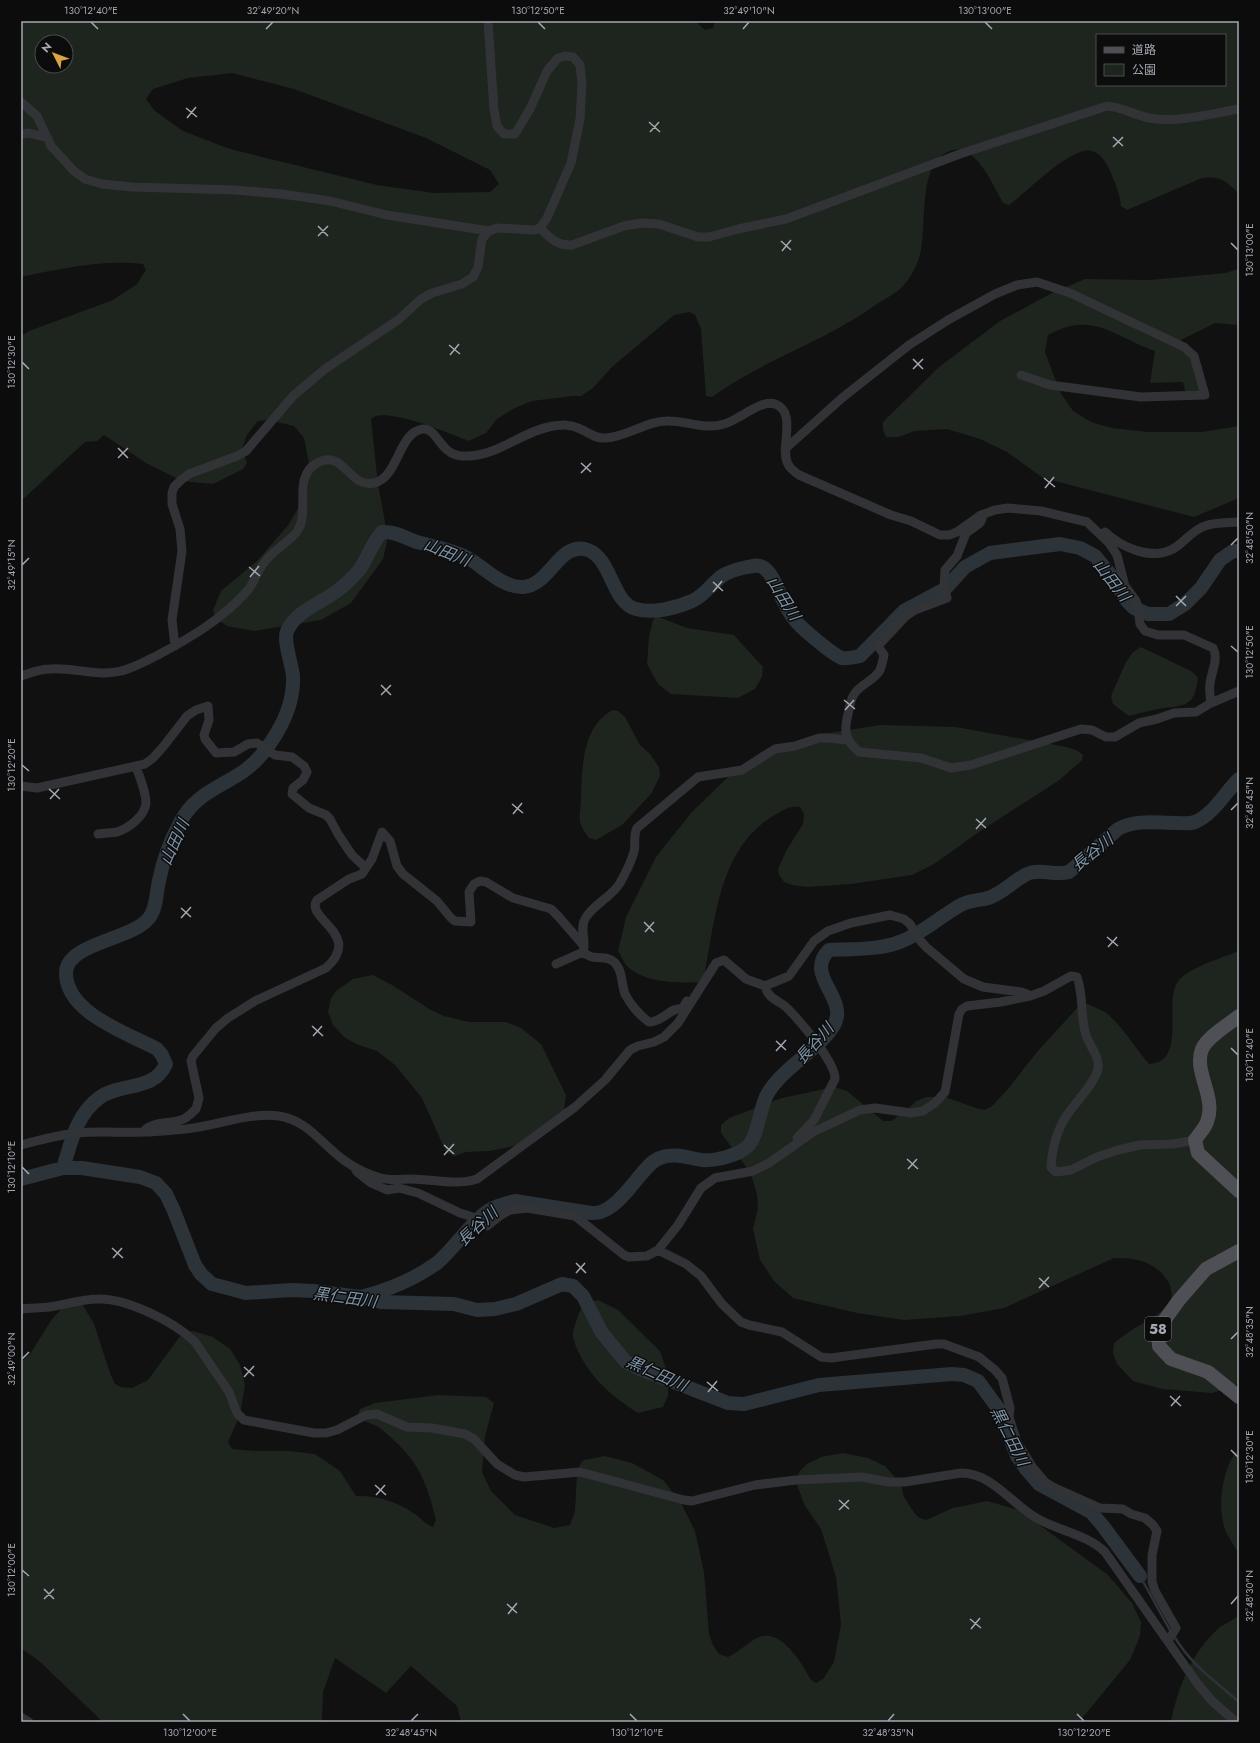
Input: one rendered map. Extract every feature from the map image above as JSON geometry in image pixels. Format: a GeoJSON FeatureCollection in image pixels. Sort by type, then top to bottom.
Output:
{"type":"FeatureCollection","features":[{"type":"Feature","properties":{"kind":"main road"},"geometry":{"type":"LineString","coordinates":[[1239,1016],[1209,1040],[1202,1048],[1199,1060],[1210,1104],[1208,1122],[1195,1140],[1198,1153],[1239,1191]]}},
{"type":"Feature","properties":{"kind":"main road","name":"58"},"geometry":{"type":"LineString","coordinates":[[1239,1250],[1206,1269],[1178,1300],[1158,1329],[1159,1346],[1171,1359],[1208,1372],[1239,1397]]}},
{"type":"Feature","properties":{"kind":"street"},"geometry":{"type":"LineString","coordinates":[[21,102],[37,116],[52,146],[74,171],[85,179],[102,184],[132,187],[234,190],[282,194],[330,201],[387,215],[488,230],[498,228],[534,230],[540,228],[547,218],[570,163],[580,119],[582,84],[580,65],[573,57],[565,56],[558,58],[547,71],[522,126],[515,134],[504,134],[497,126],[494,110],[488,21]]}},
{"type":"Feature","properties":{"kind":"street"},"geometry":{"type":"LineString","coordinates":[[540,228],[554,241],[562,245],[572,245],[624,226],[641,223],[658,224],[698,237],[709,237],[786,218],[960,154],[1107,106],[1116,107],[1149,118],[1168,119],[1192,117],[1239,109]]}},
{"type":"Feature","properties":{"kind":"street"},"geometry":{"type":"LineString","coordinates":[[21,134],[29,133],[48,138]]}},
{"type":"Feature","properties":{"kind":"street"},"geometry":{"type":"LineString","coordinates":[[175,646],[172,620],[182,551],[180,529],[172,504],[172,493],[174,487],[189,474],[203,467],[237,456],[246,451],[293,396],[325,369],[398,320],[421,299],[432,293],[462,284],[473,277],[478,267],[482,239],[488,230]]}},
{"type":"Feature","properties":{"kind":"street"},"geometry":{"type":"LineString","coordinates":[[785,448],[842,398],[909,345],[948,320],[994,294],[1017,285],[1037,282],[1070,293],[1184,347],[1194,356],[1205,395],[1141,397],[1050,386],[1021,376]]}},
{"type":"Feature","properties":{"kind":"street"},"geometry":{"type":"LineString","coordinates":[[21,676],[51,668],[103,673],[120,672],[137,666],[175,646],[207,626],[232,607],[250,588],[262,565],[276,549],[296,532],[301,520],[302,487],[306,474],[315,464],[324,460],[331,459],[336,461],[352,476],[366,484],[374,483],[383,479],[389,473],[407,440],[415,432],[423,429],[430,430],[435,434],[445,449],[453,455],[479,455],[500,448],[536,430],[551,427],[567,425],[577,427],[592,436],[605,439],[658,422],[669,421],[708,427],[725,424],[742,417],[758,405],[774,403],[780,407],[785,415],[787,426],[785,448],[787,463],[799,475],[891,515],[911,521],[940,535],[949,535],[957,532],[982,515],[994,510],[1028,509],[1087,522],[1109,543],[1117,555],[1125,586],[1139,611],[1142,628],[1148,634],[1184,635],[1213,648],[1216,662],[1210,683],[1211,703]]}},
{"type":"Feature","properties":{"kind":"street"},"geometry":{"type":"LineString","coordinates":[[982,515],[980,523],[966,533],[957,556],[945,570],[945,590],[947,598],[915,610],[906,616],[878,646],[883,651],[884,655],[881,669],[878,674],[856,691],[852,698],[846,723],[845,732],[848,740],[859,752],[921,758],[951,768],[971,765],[1081,729],[1092,730],[1106,737],[1115,737],[1139,723],[1174,713],[1196,712],[1211,703],[1239,691]]}},
{"type":"Feature","properties":{"kind":"street"},"geometry":{"type":"LineString","coordinates":[[1096,530],[1104,532],[1118,542],[1131,548],[1148,553],[1172,550],[1192,533],[1205,526],[1220,523],[1239,522]]}},
{"type":"Feature","properties":{"kind":"street"},"geometry":{"type":"LineString","coordinates":[[21,786],[37,788],[136,767],[153,758],[187,716],[196,710],[208,706],[209,720],[204,735],[205,739],[216,753],[234,752],[253,742],[280,757],[292,757],[304,766],[307,772],[303,780],[293,788],[292,794],[309,808],[326,815],[330,819],[352,855],[366,868]]}},
{"type":"Feature","properties":{"kind":"street"},"geometry":{"type":"LineString","coordinates":[[584,949],[582,928],[585,919],[615,891],[634,853],[634,834],[637,828],[698,777],[742,770],[775,749],[795,746],[819,738],[848,740]]}},
{"type":"Feature","properties":{"kind":"street"},"geometry":{"type":"LineString","coordinates":[[98,834],[117,832],[127,827],[143,812],[146,803],[145,793],[136,767]]}},
{"type":"Feature","properties":{"kind":"street"},"geometry":{"type":"LineString","coordinates":[[144,1132],[147,1128],[153,1125],[182,1120],[196,1109],[198,1098],[191,1061],[193,1056],[223,1022],[255,1002],[326,968],[338,956],[338,940],[315,911],[315,903],[317,900],[349,879],[362,874],[372,859],[382,832],[390,841],[393,856],[397,866],[403,874],[437,901],[455,920],[472,922],[469,892],[474,884],[480,881],[486,882],[513,898],[551,909],[591,958],[609,958],[615,962],[619,968],[625,994],[631,1003],[649,1022],[658,1020],[677,1008],[682,1009]]}},
{"type":"Feature","properties":{"kind":"street"},"geometry":{"type":"LineString","coordinates":[[21,1146],[78,1133],[144,1132],[188,1129],[260,1116],[279,1116],[292,1119],[308,1128],[345,1161],[356,1168],[381,1178],[451,1183],[466,1182],[477,1179],[575,1106],[605,1080],[630,1050],[664,1037],[678,1023],[716,963],[724,960],[746,979],[765,986],[789,976],[814,941],[821,936],[851,923],[890,915],[904,919],[910,924],[917,935],[964,980],[983,987],[1022,992],[1030,996]]}},
{"type":"Feature","properties":{"kind":"street"},"geometry":{"type":"LineString","coordinates":[[556,964],[584,949]]}},
{"type":"Feature","properties":{"kind":"street"},"geometry":{"type":"LineString","coordinates":[[664,1037],[665,1032],[707,972],[712,969]]}},
{"type":"Feature","properties":{"kind":"street"},"geometry":{"type":"LineString","coordinates":[[356,1168],[357,1172],[363,1178],[376,1186],[387,1190],[399,1188],[418,1193],[474,1218],[487,1226],[510,1210],[527,1208],[575,1216],[624,1255],[629,1257],[647,1256],[658,1250],[678,1225],[701,1188],[708,1182],[723,1175],[753,1171],[769,1163],[813,1132],[860,1110],[875,1108],[911,1113],[923,1110],[935,1103],[945,1092],[959,1014],[962,1009],[967,1006],[1001,1002],[1030,996],[1044,991],[1072,976],[1077,977],[1081,987],[1085,1032],[1088,1043],[1097,1057],[1098,1069],[1087,1089],[1066,1116],[1052,1150],[1051,1167],[1056,1172],[1071,1170],[1097,1157],[1118,1150],[1140,1145],[1173,1144],[1195,1140]]}},
{"type":"Feature","properties":{"kind":"street"},"geometry":{"type":"LineString","coordinates":[[765,986],[769,996],[789,1010],[817,1044],[835,1074],[835,1079],[814,1120],[793,1141],[788,1149]]}},
{"type":"Feature","properties":{"kind":"street"},"geometry":{"type":"LineString","coordinates":[[658,1250],[686,1264],[701,1276],[722,1304],[741,1322],[749,1326],[782,1332],[821,1357],[831,1358],[936,1344],[944,1344],[978,1357],[995,1370],[1002,1378],[1010,1408],[1009,1417],[1017,1442],[1025,1458],[1042,1478],[1053,1487],[1100,1508],[1123,1510],[1145,1518],[1153,1524],[1157,1531],[1152,1555],[1152,1582],[1154,1591],[1176,1628],[1171,1636]]}},
{"type":"Feature","properties":{"kind":"street"},"geometry":{"type":"LineString","coordinates":[[21,1309],[50,1307],[84,1300],[99,1299],[115,1301],[170,1322],[189,1336],[195,1342],[229,1392],[237,1413],[244,1420],[314,1433],[337,1430],[366,1415],[377,1414],[407,1427],[432,1428],[465,1434],[474,1439],[497,1464],[506,1471],[524,1477],[580,1472],[692,1501],[755,1485],[796,1480],[862,1477],[888,1482],[905,1482],[970,1473],[989,1481],[1024,1511],[1042,1521],[1083,1536],[1106,1552],[1171,1636],[1197,1683],[1212,1701],[1236,1722]]}},
{"type":"Feature","properties":{"kind":"street"},"geometry":{"type":"LineString","coordinates":[[21,1716],[29,1722]]}},
{"type":"Feature","properties":{"kind":"green space"},"geometry":{"type":"Polygon","coordinates":[[[21,21],[695,21],[705,30],[713,28],[715,21],[1239,21],[1239,193],[1222,180],[1202,178],[1127,210],[1121,206],[1120,197],[1109,168],[1103,159],[1095,152],[1083,151],[1061,162],[1009,205],[1003,203],[977,160],[961,150],[953,150],[942,156],[934,165],[929,178],[924,208],[923,238],[920,255],[915,269],[904,285],[895,293],[837,329],[752,372],[712,397],[706,396],[701,329],[695,315],[689,312],[674,315],[613,366],[593,388],[581,396],[532,401],[515,408],[497,419],[486,433],[469,441],[403,418],[378,416],[371,419],[378,484],[387,542],[383,559],[351,603],[321,620],[254,631],[227,626],[216,618],[213,610],[221,591],[258,560],[289,524],[308,491],[309,464],[304,438],[294,426],[268,420],[258,421],[247,435],[242,449],[247,463],[243,469],[213,484],[182,481],[146,463],[104,435],[97,441],[85,442],[21,501],[21,336],[29,331],[113,300],[137,284],[146,270],[143,264],[128,263],[82,266],[21,277],[21,21]],[[232,73],[188,78],[153,89],[146,99],[155,111],[183,131],[230,149],[377,185],[434,193],[490,192],[499,184],[490,170],[426,138],[294,89],[232,73]]]}},
{"type":"Feature","properties":{"kind":"green space"},"geometry":{"type":"Polygon","coordinates":[[[1239,269],[1239,325],[1215,323],[1173,344],[1189,352],[1201,392],[1186,394],[1183,382],[1150,383],[1155,351],[1103,328],[1091,325],[1078,325],[1064,328],[1048,335],[1045,352],[1060,392],[1073,411],[1091,422],[1112,428],[1148,432],[1202,432],[1239,426],[1239,498],[1194,517],[1043,478],[1007,452],[980,439],[947,429],[915,431],[898,437],[886,437],[883,430],[883,422],[939,367],[1000,321],[1052,293],[1085,279],[1150,280],[1225,273],[1239,269]]]}},
{"type":"Feature","properties":{"kind":"green space"},"geometry":{"type":"Polygon","coordinates":[[[656,616],[687,628],[734,635],[763,667],[762,677],[755,689],[738,698],[671,694],[658,684],[647,664],[649,637],[653,620],[656,616]]]}},
{"type":"Feature","properties":{"kind":"green space"},"geometry":{"type":"Polygon","coordinates":[[[1141,647],[1191,671],[1198,677],[1195,693],[1189,702],[1179,706],[1129,716],[1113,704],[1111,696],[1126,662],[1133,652],[1141,647]]]}},
{"type":"Feature","properties":{"kind":"green space"},"geometry":{"type":"Polygon","coordinates":[[[613,710],[618,711],[625,717],[640,745],[650,754],[659,767],[660,776],[651,794],[622,825],[596,840],[589,838],[580,822],[583,761],[595,726],[603,717],[613,710]]]}},
{"type":"Feature","properties":{"kind":"green space"},"geometry":{"type":"Polygon","coordinates":[[[881,725],[956,727],[1067,747],[1078,751],[1083,755],[1082,760],[1058,781],[979,832],[934,864],[912,875],[851,884],[807,887],[792,885],[784,882],[779,875],[778,869],[786,851],[803,824],[804,814],[800,807],[792,807],[784,810],[770,818],[752,833],[739,850],[729,870],[715,914],[703,982],[673,982],[652,979],[642,976],[626,965],[618,951],[626,917],[656,857],[691,813],[729,776],[761,752],[816,735],[881,725]]]}},
{"type":"Feature","properties":{"kind":"green space"},"geometry":{"type":"Polygon","coordinates":[[[1239,951],[1239,1384],[1212,1393],[1162,1389],[1133,1381],[1117,1364],[1113,1353],[1114,1343],[1125,1334],[1163,1310],[1170,1301],[1170,1285],[1164,1276],[1152,1266],[1138,1260],[1114,1258],[1004,1308],[960,1316],[904,1320],[857,1313],[793,1298],[774,1281],[760,1260],[753,1229],[758,1208],[757,1194],[750,1172],[721,1133],[721,1125],[729,1118],[782,1098],[834,1087],[847,1091],[883,1121],[891,1121],[906,1111],[916,1101],[927,1097],[945,1097],[985,1110],[992,1106],[1007,1090],[1037,1052],[1079,1006],[1088,1004],[1105,1012],[1111,1017],[1149,1064],[1161,1061],[1168,1054],[1171,1043],[1172,1004],[1177,983],[1196,968],[1239,951]]]}},
{"type":"Feature","properties":{"kind":"green space"},"geometry":{"type":"Polygon","coordinates":[[[373,975],[392,985],[431,1010],[444,1016],[469,1022],[506,1022],[521,1028],[541,1044],[566,1095],[564,1110],[523,1144],[490,1151],[466,1152],[455,1156],[446,1152],[422,1098],[395,1065],[377,1051],[356,1044],[344,1037],[333,1025],[328,1012],[331,998],[336,991],[353,979],[373,975]]]}},
{"type":"Feature","properties":{"kind":"green space"},"geometry":{"type":"Polygon","coordinates":[[[598,1300],[618,1310],[660,1351],[668,1374],[668,1396],[663,1407],[638,1413],[611,1394],[596,1379],[583,1361],[575,1343],[573,1330],[584,1305],[598,1300]]]}},
{"type":"Feature","properties":{"kind":"green space"},"geometry":{"type":"Polygon","coordinates":[[[81,1302],[94,1324],[115,1384],[121,1387],[132,1388],[148,1380],[181,1335],[193,1331],[213,1337],[230,1349],[240,1365],[245,1385],[240,1415],[228,1442],[232,1449],[255,1451],[290,1451],[315,1454],[340,1471],[356,1496],[379,1498],[402,1506],[433,1527],[436,1520],[428,1492],[418,1469],[403,1449],[393,1439],[378,1427],[367,1422],[358,1415],[360,1409],[375,1403],[439,1395],[486,1397],[494,1403],[485,1436],[482,1472],[491,1491],[515,1515],[554,1528],[570,1525],[575,1511],[577,1475],[580,1464],[584,1460],[605,1456],[632,1463],[663,1480],[680,1501],[695,1531],[704,1572],[709,1634],[713,1645],[719,1654],[728,1657],[753,1640],[766,1636],[774,1637],[789,1648],[796,1656],[811,1680],[816,1683],[823,1679],[834,1662],[841,1624],[836,1577],[821,1529],[805,1506],[797,1485],[799,1472],[807,1464],[821,1457],[843,1453],[868,1458],[885,1466],[901,1484],[904,1497],[915,1514],[926,1520],[953,1508],[987,1501],[1019,1510],[1108,1575],[1132,1603],[1141,1622],[1140,1636],[1130,1660],[1079,1722],[461,1722],[457,1706],[411,1666],[386,1693],[335,1658],[323,1692],[322,1720],[324,1722],[103,1722],[39,1661],[21,1648],[21,1362],[30,1354],[52,1319],[67,1303],[81,1302]]]}},
{"type":"Feature","properties":{"kind":"green space"},"geometry":{"type":"Polygon","coordinates":[[[1239,1448],[1239,1554],[1226,1532],[1223,1523],[1221,1500],[1222,1488],[1228,1466],[1239,1448]]]}},
{"type":"Feature","properties":{"kind":"green space"},"geometry":{"type":"Polygon","coordinates":[[[1239,1616],[1239,1722],[1171,1722],[1182,1683],[1194,1659],[1210,1637],[1220,1627],[1239,1616]]]}},
{"type":"Feature","properties":{"kind":"waterway","name":"山田川"},"geometry":{"type":"LineString","coordinates":[[63,1168],[75,1130],[91,1105],[107,1093],[136,1086],[153,1079],[161,1073],[166,1064],[162,1055],[157,1049],[100,1020],[76,1000],[69,987],[66,973],[69,963],[77,955],[88,948],[129,932],[141,925],[152,914],[161,873],[168,850],[177,828],[187,812],[194,804],[209,792],[235,777],[256,761],[276,735],[284,719],[290,702],[293,685],[293,676],[286,641],[287,631],[291,624],[309,608],[337,591],[360,569],[375,541],[382,532],[396,534],[417,542],[462,555],[501,581],[523,587],[532,585],[540,579],[569,551],[578,549],[588,550],[596,555],[602,562],[622,599],[628,605],[636,609],[650,611],[664,610],[686,604],[700,596],[722,576],[737,569],[760,566],[764,568],[773,579],[788,609],[798,624],[825,647],[842,658],[860,656],[904,611],[945,589],[965,567],[990,553],[1060,544],[1080,548],[1095,556],[1110,574],[1127,601],[1134,608],[1148,614],[1169,614],[1185,604],[1201,588],[1220,560],[1233,551],[1239,551]]}},
{"type":"Feature","properties":{"kind":"waterway","name":"長谷川"},"geometry":{"type":"LineString","coordinates":[[361,1297],[401,1283],[429,1269],[444,1257],[484,1214],[497,1206],[515,1201],[599,1213],[613,1205],[648,1166],[660,1158],[676,1155],[702,1160],[714,1160],[738,1153],[751,1142],[768,1093],[783,1074],[822,1040],[835,1023],[837,1013],[836,1004],[823,977],[821,968],[823,959],[829,950],[866,948],[894,944],[917,934],[962,904],[993,896],[1027,874],[1032,872],[1069,872],[1118,829],[1125,826],[1147,822],[1195,822],[1208,814],[1239,779]]}},
{"type":"Feature","properties":{"kind":"waterway","name":"黒仁田川"},"geometry":{"type":"LineString","coordinates":[[21,1179],[63,1168],[82,1168],[140,1177],[156,1183],[166,1194],[195,1265],[201,1274],[212,1284],[246,1293],[292,1290],[313,1291],[360,1297],[381,1302],[454,1304],[477,1310],[495,1309],[516,1304],[562,1284],[573,1286],[583,1296],[602,1333],[626,1362],[640,1369],[728,1403],[744,1404],[819,1385],[952,1374],[964,1375],[978,1381],[1000,1411],[1017,1456],[1039,1484],[1091,1512],[1140,1576]]}},
{"type":"Feature","properties":{"kind":"waterway","name":"黒仁田川"},"geometry":{"type":"LineString","coordinates":[[1140,1576],[1171,1632]]}},
{"type":"Feature","properties":{"kind":"waterway","name":"黒仁田川"},"geometry":{"type":"LineString","coordinates":[[1174,1636],[1188,1656],[1212,1680],[1239,1702]]}}]}
